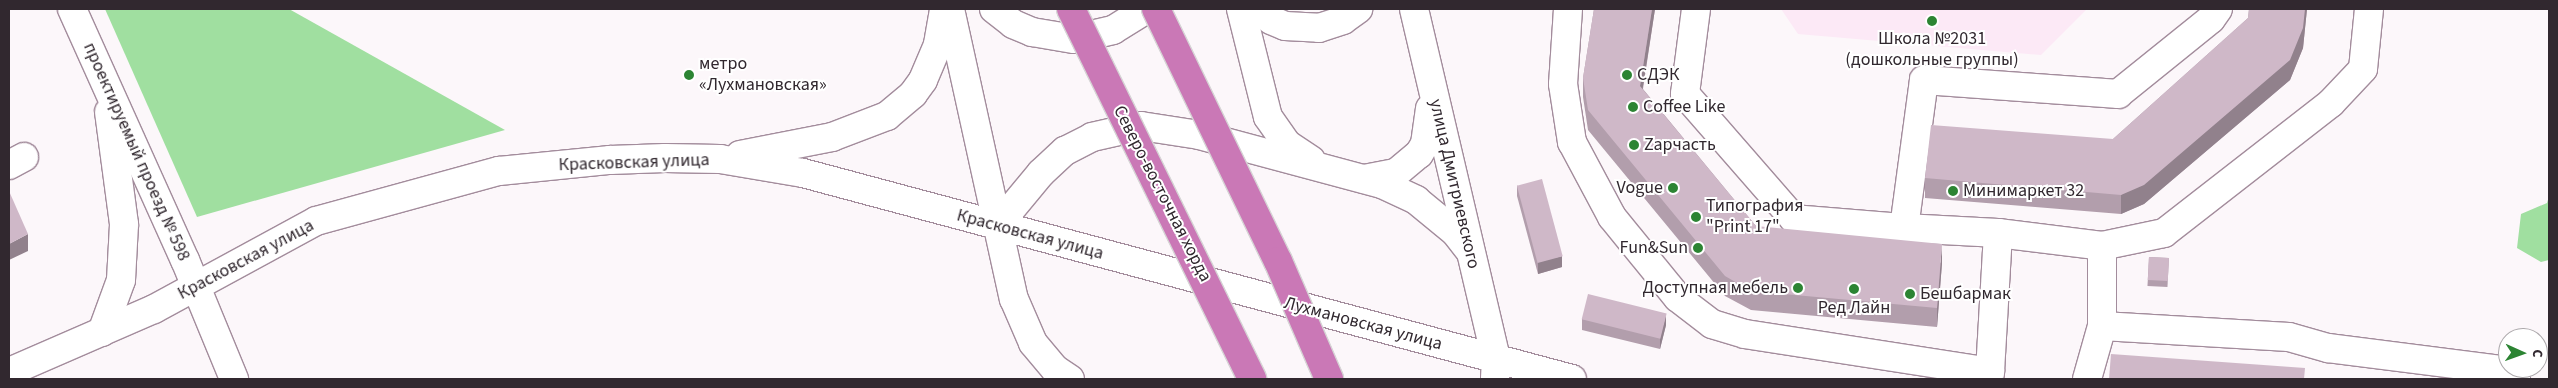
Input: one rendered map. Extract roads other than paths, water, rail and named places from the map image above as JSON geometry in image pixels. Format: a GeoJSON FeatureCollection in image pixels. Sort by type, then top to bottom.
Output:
{"type":"FeatureCollection","features":[{"type":"Feature","properties":{"kind":"highway","name":"Северо-восточная хорда"},"geometry":{"type":"LineString","coordinates":[[1071,9],[1252,379]]}},
{"type":"Feature","properties":{"kind":"highway"},"geometry":{"type":"LineString","coordinates":[[1156,9],[1278,261],[1329,379]]}},
{"type":"Feature","properties":{"kind":"street","name":"проектируемый проезд № 598"},"geometry":{"type":"LineString","coordinates":[[72,9],[196,286],[234,379]]}},
{"type":"Feature","properties":{"kind":"street"},"geometry":{"type":"LineString","coordinates":[[720,159],[832,137],[887,116],[913,94],[923,80],[938,44],[944,9]]}},
{"type":"Feature","properties":{"kind":"street"},"geometry":{"type":"LineString","coordinates":[[950,9],[997,226],[1022,322],[1044,356],[1070,379]]}},
{"type":"Feature","properties":{"kind":"street"},"geometry":{"type":"LineString","coordinates":[[994,9],[1013,24],[1032,32],[1074,39],[1113,30],[1147,9]]}},
{"type":"Feature","properties":{"kind":"street"},"geometry":{"type":"LineString","coordinates":[[1241,9],[1268,117],[1287,144],[1324,170]]}},
{"type":"Feature","properties":{"kind":"street"},"geometry":{"type":"LineString","coordinates":[[1257,9],[1271,20],[1285,26],[1319,28],[1343,20],[1358,9]]}},
{"type":"Feature","properties":{"kind":"street","name":"улица Дмитриевского"},"geometry":{"type":"LineString","coordinates":[[1414,9],[1470,251],[1495,369]]}},
{"type":"Feature","properties":{"kind":"street"},"geometry":{"type":"LineString","coordinates":[[1568,9],[1564,84],[1572,142],[1612,217],[1678,298],[1712,324],[1745,334],[1990,372],[1998,233]]}},
{"type":"Feature","properties":{"kind":"street"},"geometry":{"type":"LineString","coordinates":[[1696,9],[1685,94],[1794,219],[1998,233],[2102,246],[2164,233],[2331,103],[2364,69],[2369,9]]}},
{"type":"Feature","properties":{"kind":"street"},"geometry":{"type":"LineString","coordinates":[[1904,228],[1924,80],[2118,94],[2211,19],[2218,9]]}},
{"type":"Feature","properties":{"kind":"street"},"geometry":{"type":"LineString","coordinates":[[1364,179],[1396,172],[1419,154],[1431,119],[1428,72]]}},
{"type":"Feature","properties":{"kind":"street"},"geometry":{"type":"LineString","coordinates":[[102,332],[121,280],[124,224],[105,83]]}},
{"type":"Feature","properties":{"kind":"street"},"geometry":{"type":"LineString","coordinates":[[997,226],[1062,154],[1092,137],[1115,129],[1140,126],[1168,128],[1364,179],[1416,200],[1455,232],[1470,251]]}},
{"type":"Feature","properties":{"kind":"street","name":"Красковская улица"},"geometry":{"type":"LineString","coordinates":[[9,372],[132,319],[316,221],[499,172],[610,160],[720,159],[803,173],[1155,268]]}},
{"type":"Feature","properties":{"kind":"street"},"geometry":{"type":"LineString","coordinates":[[2087,379],[2102,326],[2102,246]]}},
{"type":"Feature","properties":{"kind":"street","name":"Лухмановская улица"},"geometry":{"type":"LineString","coordinates":[[1155,268],[1495,369],[1572,379]]}},
{"type":"Feature","properties":{"kind":"street"},"geometry":{"type":"LineString","coordinates":[[2102,326],[2289,338],[2328,348],[2503,370],[2516,379]]}},
{"type":"Feature","properties":{"kind":"street"},"geometry":{"type":"LineString","coordinates":[[1473,379],[1495,369]]}},
{"type":"Feature","properties":{"kind":"place","name":"Школа №2031 (дошкольные группы)"},"geometry":{"type":"Point","coordinates":[1932,21]}},
{"type":"Feature","properties":{"kind":"place","name":"метро «Лухмановская»"},"geometry":{"type":"Point","coordinates":[689,75]}},
{"type":"Feature","properties":{"kind":"place","name":"СДЭК"},"geometry":{"type":"Point","coordinates":[1627,75]}},
{"type":"Feature","properties":{"kind":"place","name":"Coffee Like"},"geometry":{"type":"Point","coordinates":[1633,107]}},
{"type":"Feature","properties":{"kind":"place","name":"Zapчасть"},"geometry":{"type":"Point","coordinates":[1634,145]}},
{"type":"Feature","properties":{"kind":"place","name":"Vogue"},"geometry":{"type":"Point","coordinates":[1673,188]}},
{"type":"Feature","properties":{"kind":"place","name":"Минимаркет 32"},"geometry":{"type":"Point","coordinates":[1953,191]}},
{"type":"Feature","properties":{"kind":"place","name":"Типография \"Print 17\""},"geometry":{"type":"Point","coordinates":[1696,217]}},
{"type":"Feature","properties":{"kind":"place","name":"Fun&Sun"},"geometry":{"type":"Point","coordinates":[1698,248]}},
{"type":"Feature","properties":{"kind":"place","name":"Доступная мебель"},"geometry":{"type":"Point","coordinates":[1798,288]}},
{"type":"Feature","properties":{"kind":"place","name":"Ред Лайн"},"geometry":{"type":"Point","coordinates":[1854,289]}},
{"type":"Feature","properties":{"kind":"place","name":"Бешбармак"},"geometry":{"type":"Point","coordinates":[1910,294]}}]}
